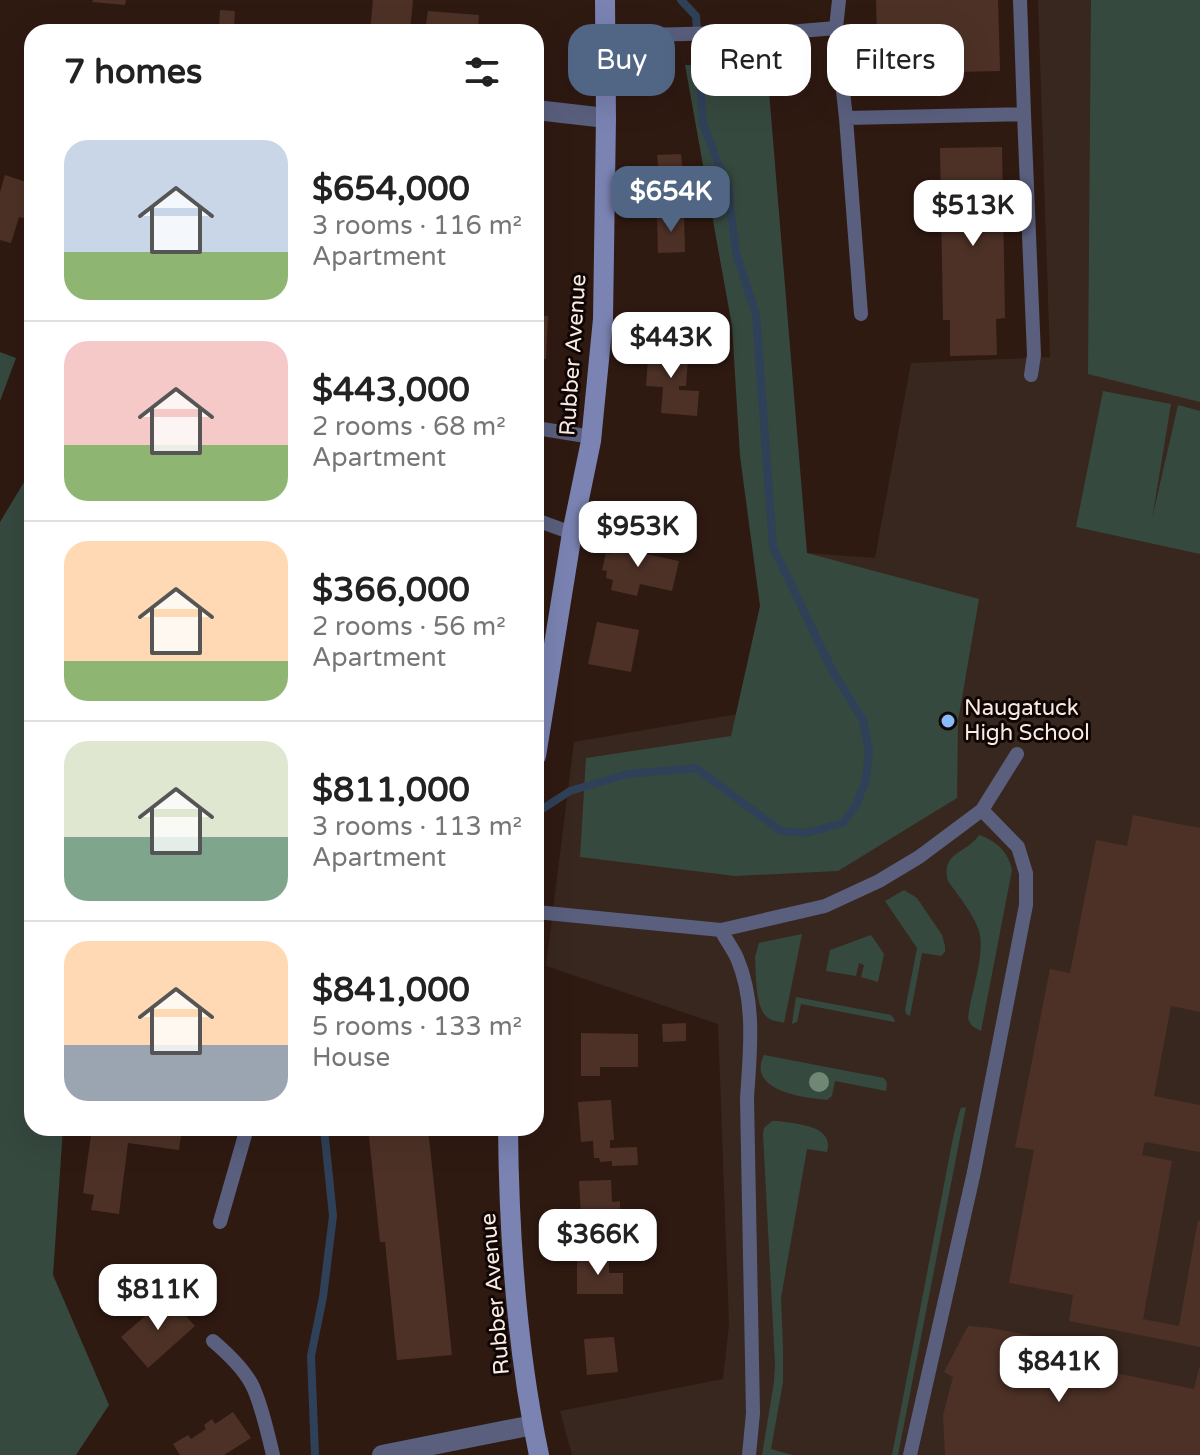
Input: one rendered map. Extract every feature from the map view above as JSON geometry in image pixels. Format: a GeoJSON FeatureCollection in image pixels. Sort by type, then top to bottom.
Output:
{"type":"FeatureCollection","features":[{"type":"Feature","properties":{"kind":"street","name":"Rubber Avenue"},"geometry":{"type":"LineString","coordinates":[[605,0],[605,24]]}},
{"type":"Feature","properties":{"kind":"street","name":"Rubber Avenue"},"geometry":{"type":"LineString","coordinates":[[544,691],[592,437],[603,319],[606,96]]}},
{"type":"Feature","properties":{"kind":"street"},"geometry":{"type":"LineString","coordinates":[[544,111],[606,118]]}},
{"type":"Feature","properties":{"kind":"street","name":"Rubber Avenue"},"geometry":{"type":"LineString","coordinates":[[508,1136],[520,1332],[539,1455]]}},
{"type":"Feature","properties":{"kind":"street"},"geometry":{"type":"LineString","coordinates":[[382,1455],[533,1425]]}},
{"type":"Feature","properties":{"kind":"lane"},"geometry":{"type":"LineString","coordinates":[[836,24],[839,0]]}},
{"type":"Feature","properties":{"kind":"lane"},"geometry":{"type":"LineString","coordinates":[[1020,0],[1034,355],[1031,375]]}},
{"type":"Feature","properties":{"kind":"lane"},"geometry":{"type":"LineString","coordinates":[[675,34],[827,28]]}},
{"type":"Feature","properties":{"kind":"lane"},"geometry":{"type":"LineString","coordinates":[[844,96],[861,314]]}},
{"type":"Feature","properties":{"kind":"lane"},"geometry":{"type":"LineString","coordinates":[[846,118],[1024,114]]}},
{"type":"Feature","properties":{"kind":"lane"},"geometry":{"type":"LineString","coordinates":[[544,429],[592,437]]}},
{"type":"Feature","properties":{"kind":"lane"},"geometry":{"type":"LineString","coordinates":[[544,523],[572,533]]}},
{"type":"Feature","properties":{"kind":"lane"},"geometry":{"type":"LineString","coordinates":[[544,913],[721,930],[825,906],[854,894],[919,857],[982,810],[1017,754]]}},
{"type":"Feature","properties":{"kind":"lane"},"geometry":{"type":"LineString","coordinates":[[910,1455],[974,1172],[1026,905],[1026,873],[1018,847],[982,810]]}},
{"type":"Feature","properties":{"kind":"lane"},"geometry":{"type":"LineString","coordinates":[[721,930],[737,957],[748,997],[753,1413],[749,1455]]}},
{"type":"Feature","properties":{"kind":"lane"},"geometry":{"type":"LineString","coordinates":[[220,1222],[245,1136]]}},
{"type":"Feature","properties":{"kind":"lane"},"geometry":{"type":"LineString","coordinates":[[213,1341],[230,1356],[252,1384],[273,1455]]}},
{"type":"Feature","properties":{"kind":"shaded area","name":"Naugatuck High School"},"geometry":{"type":"Polygon","coordinates":[[[1038,0],[1200,0],[1200,1455],[572,1455],[560,1411],[723,1379],[729,1324],[718,1024],[546,966],[574,742],[819,700],[807,553],[875,558],[911,363],[1050,357],[1038,0]]]}},
{"type":"Feature","properties":{"kind":"green space"},"geometry":{"type":"Polygon","coordinates":[[[1091,0],[1200,0],[1200,402],[1088,374],[1091,0]]]}},
{"type":"Feature","properties":{"kind":"green space"},"geometry":{"type":"Polygon","coordinates":[[[685,65],[691,65],[691,96],[769,96],[807,553],[979,599],[958,721],[957,798],[838,871],[735,876],[580,857],[586,758],[731,736],[760,606],[740,456],[732,326],[685,65]]]}},
{"type":"Feature","properties":{"kind":"green space"},"geometry":{"type":"Polygon","coordinates":[[[0,352],[16,358],[0,401],[0,352]]]}},
{"type":"Feature","properties":{"kind":"green space"},"geometry":{"type":"Polygon","coordinates":[[[1103,391],[1171,404],[1152,519],[1178,405],[1200,411],[1200,554],[1076,527],[1103,391]]]}},
{"type":"Feature","properties":{"kind":"green space"},"geometry":{"type":"Polygon","coordinates":[[[24,482],[24,1136],[62,1136],[53,1275],[109,1405],[76,1455],[0,1455],[0,522],[24,482]]]}},
{"type":"Feature","properties":{"kind":"green space"},"geometry":{"type":"Polygon","coordinates":[[[979,835],[1001,848],[1012,870],[981,1031],[972,1026],[968,1019],[981,952],[979,931],[948,881],[947,871],[951,858],[979,835]]]}},
{"type":"Feature","properties":{"kind":"green space"},"geometry":{"type":"Polygon","coordinates":[[[904,890],[917,898],[942,935],[945,946],[941,956],[922,953],[910,1016],[905,1010],[917,948],[885,901],[904,890]]]}},
{"type":"Feature","properties":{"kind":"green space"},"geometry":{"type":"Polygon","coordinates":[[[802,934],[784,1023],[772,1020],[762,1011],[758,997],[755,957],[759,943],[802,934]]]}},
{"type":"Feature","properties":{"kind":"green space"},"geometry":{"type":"Polygon","coordinates":[[[871,935],[884,954],[878,982],[861,977],[864,965],[859,963],[856,976],[826,971],[830,950],[871,935]]]}},
{"type":"Feature","properties":{"kind":"green space"},"geometry":{"type":"Polygon","coordinates":[[[796,997],[891,1015],[895,1020],[801,1004],[797,1022],[792,1024],[796,997]]]}},
{"type":"Feature","properties":{"kind":"green space"},"geometry":{"type":"Polygon","coordinates":[[[764,1055],[884,1078],[886,1091],[835,1081],[832,1096],[827,1100],[792,1094],[770,1085],[763,1077],[761,1067],[764,1055]]]}},
{"type":"Feature","properties":{"kind":"green space"},"geometry":{"type":"Polygon","coordinates":[[[966,1107],[898,1455],[892,1455],[953,1138],[960,1110],[966,1107]]]}},
{"type":"Feature","properties":{"kind":"green space"},"geometry":{"type":"Polygon","coordinates":[[[772,1121],[794,1123],[820,1131],[828,1143],[827,1152],[807,1149],[781,1298],[783,1382],[771,1449],[792,1455],[762,1455],[775,1364],[763,1134],[764,1128],[772,1121]]]}},
{"type":"Feature","properties":{"kind":"building"},"geometry":{"type":"Polygon","coordinates":[[[93,0],[126,0],[125,5],[93,0]]]}},
{"type":"Feature","properties":{"kind":"building"},"geometry":{"type":"Polygon","coordinates":[[[373,0],[413,0],[411,24],[371,24],[373,0]]]}},
{"type":"Feature","properties":{"kind":"building"},"geometry":{"type":"Polygon","coordinates":[[[876,0],[998,0],[1000,71],[964,72],[964,24],[877,24],[876,0]]]}},
{"type":"Feature","properties":{"kind":"building"},"geometry":{"type":"Polygon","coordinates":[[[220,10],[235,11],[234,24],[219,24],[220,10]]]}},
{"type":"Feature","properties":{"kind":"building"},"geometry":{"type":"Polygon","coordinates":[[[428,11],[479,15],[478,24],[426,24],[428,11]]]}},
{"type":"Feature","properties":{"kind":"building"},"geometry":{"type":"Polygon","coordinates":[[[1002,147],[1005,318],[996,319],[997,355],[950,356],[950,320],[943,320],[940,148],[1002,147]]]}},
{"type":"Feature","properties":{"kind":"building"},"geometry":{"type":"Polygon","coordinates":[[[681,154],[683,177],[659,179],[657,155],[681,154]]]}},
{"type":"Feature","properties":{"kind":"building"},"geometry":{"type":"Polygon","coordinates":[[[5,175],[24,181],[24,218],[19,217],[11,243],[0,240],[0,192],[5,175]]]}},
{"type":"Feature","properties":{"kind":"building"},"geometry":{"type":"Polygon","coordinates":[[[684,216],[685,252],[658,253],[657,217],[684,216]]]}},
{"type":"Feature","properties":{"kind":"building"},"geometry":{"type":"Polygon","coordinates":[[[544,316],[548,316],[544,359],[544,316]]]}},
{"type":"Feature","properties":{"kind":"building"},"geometry":{"type":"Polygon","coordinates":[[[649,344],[680,346],[680,358],[688,359],[686,386],[679,386],[679,390],[699,391],[697,416],[661,413],[663,387],[646,386],[649,344]]]}},
{"type":"Feature","properties":{"kind":"building"},"geometry":{"type":"Polygon","coordinates":[[[614,540],[648,547],[646,554],[679,561],[672,591],[640,584],[637,596],[611,590],[613,580],[606,578],[607,571],[602,570],[606,553],[611,554],[614,540]]]}},
{"type":"Feature","properties":{"kind":"building"},"geometry":{"type":"Polygon","coordinates":[[[597,622],[639,630],[631,672],[588,664],[597,622]]]}},
{"type":"Feature","properties":{"kind":"building"},"geometry":{"type":"Polygon","coordinates":[[[1133,815],[1200,828],[1200,1012],[1171,1006],[1154,1096],[1200,1105],[1200,1152],[1145,1142],[1142,1155],[1172,1161],[1143,1319],[1179,1326],[1198,1220],[1200,1347],[1069,1321],[1073,1295],[1009,1283],[1034,1150],[1015,1147],[1050,969],[1070,973],[1096,840],[1127,846],[1133,815]]]}},
{"type":"Feature","properties":{"kind":"building"},"geometry":{"type":"Polygon","coordinates":[[[686,1023],[686,1041],[663,1042],[662,1024],[686,1023]]]}},
{"type":"Feature","properties":{"kind":"building"},"geometry":{"type":"Polygon","coordinates":[[[581,1033],[638,1034],[638,1067],[600,1067],[600,1076],[581,1076],[581,1033]]]}},
{"type":"Feature","properties":{"kind":"building"},"geometry":{"type":"Polygon","coordinates":[[[611,1100],[614,1140],[610,1140],[610,1148],[637,1147],[638,1165],[612,1166],[612,1161],[600,1162],[599,1158],[594,1158],[593,1141],[581,1142],[578,1102],[611,1100]]]}},
{"type":"Feature","properties":{"kind":"building"},"geometry":{"type":"Polygon","coordinates":[[[91,1136],[181,1136],[179,1150],[128,1143],[119,1214],[91,1210],[94,1195],[83,1193],[91,1136]]]}},
{"type":"Feature","properties":{"kind":"building"},"geometry":{"type":"Polygon","coordinates":[[[369,1136],[429,1136],[452,1355],[397,1360],[385,1242],[380,1242],[369,1136]]]}},
{"type":"Feature","properties":{"kind":"building"},"geometry":{"type":"Polygon","coordinates":[[[611,1180],[612,1202],[620,1201],[620,1216],[581,1218],[579,1181],[611,1180]]]}},
{"type":"Feature","properties":{"kind":"building"},"geometry":{"type":"Polygon","coordinates":[[[577,1257],[609,1257],[609,1273],[623,1273],[623,1294],[577,1294],[577,1257]]]}},
{"type":"Feature","properties":{"kind":"building"},"geometry":{"type":"Polygon","coordinates":[[[168,1296],[195,1326],[148,1368],[121,1337],[168,1296]]]}},
{"type":"Feature","properties":{"kind":"building"},"geometry":{"type":"Polygon","coordinates":[[[968,1326],[1069,1343],[1066,1363],[1194,1389],[1200,1368],[1200,1455],[945,1455],[943,1415],[953,1377],[944,1372],[968,1326]]]}},
{"type":"Feature","properties":{"kind":"building"},"geometry":{"type":"Polygon","coordinates":[[[614,1337],[618,1372],[587,1375],[584,1339],[614,1337]]]}},
{"type":"Feature","properties":{"kind":"building"},"geometry":{"type":"Polygon","coordinates":[[[233,1412],[251,1438],[224,1455],[180,1455],[173,1444],[188,1435],[191,1439],[206,1429],[204,1425],[212,1419],[215,1424],[233,1412]]]}},
{"type":"Feature","properties":{"kind":"waterway"},"geometry":{"type":"LineString","coordinates":[[544,808],[570,791],[627,774],[696,768],[781,831],[806,833],[843,823],[856,805],[866,780],[869,751],[863,720],[833,672],[773,547],[756,315],[736,252],[728,189],[703,124],[696,16],[681,0]]}},
{"type":"Feature","properties":{"kind":"waterway"},"geometry":{"type":"LineString","coordinates":[[315,1455],[311,1356],[323,1297],[333,1216],[325,1136]]}},
{"type":"Feature","properties":{"kind":"place","name":"Naugatuck High School"},"geometry":{"type":"Point","coordinates":[948,721]}}]}
